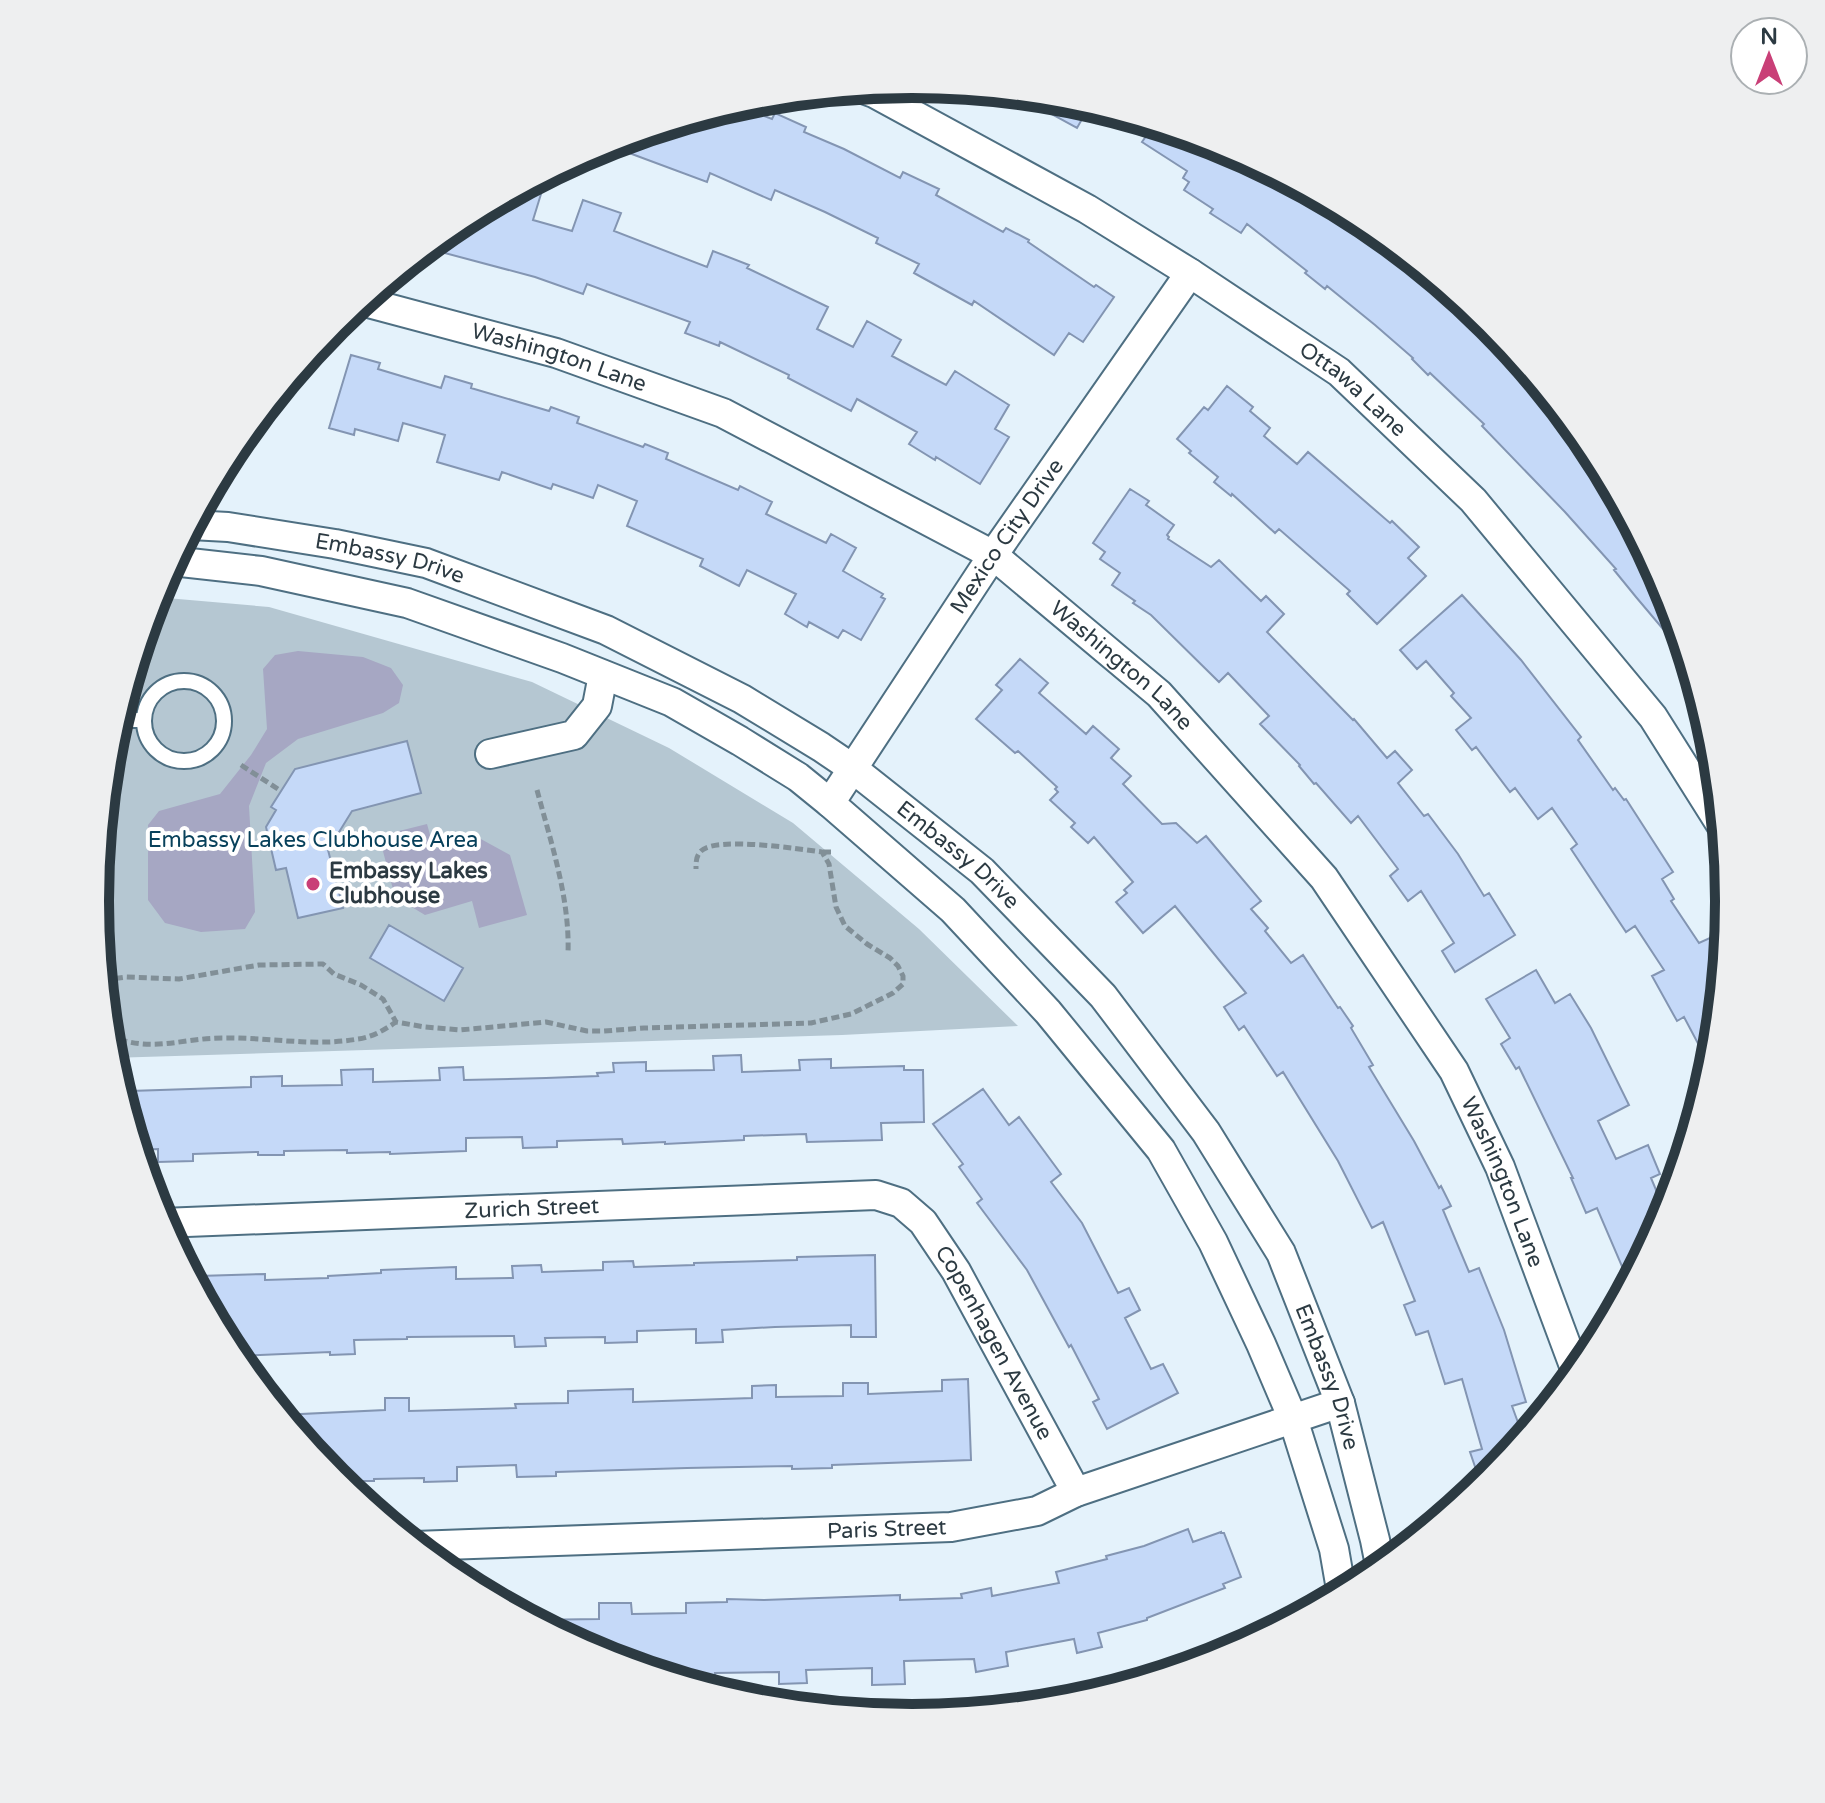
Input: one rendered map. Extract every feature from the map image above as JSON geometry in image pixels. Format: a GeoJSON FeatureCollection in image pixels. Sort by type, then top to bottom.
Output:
{"type":"FeatureCollection","features":[{"type":"Feature","properties":{"kind":"street","name":"Ottawa Lane"},"geometry":{"type":"LineString","coordinates":[[885,99],[1087,209],[1339,372],[1473,500],[1653,717],[1710,807]]}},
{"type":"Feature","properties":{"kind":"street","name":"Mexico City Drive"},"geometry":{"type":"LineString","coordinates":[[830,803],[993,555],[1190,273]]}},
{"type":"Feature","properties":{"kind":"street","name":"Washington Lane"},"geometry":{"type":"LineString","coordinates":[[375,305],[556,353],[723,413],[993,555],[1159,694],[1324,878],[1454,1071],[1500,1167],[1572,1361]]}},
{"type":"Feature","properties":{"kind":"street","name":"Embassy Drive"},"geometry":{"type":"LineString","coordinates":[[203,526],[335,544],[426,563],[606,630],[742,699],[852,768],[982,871],[1103,996],[1206,1132],[1281,1253],[1340,1403],[1378,1556]]}},
{"type":"Feature","properties":{"kind":"street","name":"Embassy Drive"},"geometry":{"type":"LineString","coordinates":[[184,562],[261,571],[407,603],[562,658],[672,702],[798,777],[953,910],[1048,1012],[1161,1150],[1213,1242],[1293,1419],[1334,1549],[1340,1582]]}},
{"type":"Feature","properties":{"kind":"street"},"geometry":{"type":"LineString","coordinates":[[490,754],[574,735],[597,706],[603,675]]}},
{"type":"Feature","properties":{"kind":"street","name":"Zurich Street"},"geometry":{"type":"LineString","coordinates":[[176,1222],[876,1195],[901,1203]]}},
{"type":"Feature","properties":{"kind":"street","name":"Copenhagen Avenue"},"geometry":{"type":"LineString","coordinates":[[901,1203],[923,1222],[956,1271],[1076,1492]]}},
{"type":"Feature","properties":{"kind":"street","name":"Paris Street"},"geometry":{"type":"LineString","coordinates":[[432,1545],[951,1527],[1037,1511],[1076,1492],[1340,1403]]}},
{"type":"Feature","properties":{"kind":"lane"},"geometry":{"type":"LineString","coordinates":[[186,681],[201,684],[214,694],[222,707],[225,722],[221,738],[212,750],[199,759],[183,761],[168,758],[155,749],[146,735],[144,720],[156,692],[170,684],[186,681]]}},
{"type":"Feature","properties":{"kind":"lane"},"geometry":{"type":"LineString","coordinates":[[130,720],[144,720]]}},
{"type":"Feature","properties":{"kind":"path"},"geometry":{"type":"LineString","coordinates":[[241,765],[281,791]]}},
{"type":"Feature","properties":{"kind":"path"},"geometry":{"type":"LineString","coordinates":[[537,790],[559,874],[569,932],[568,954]]}},
{"type":"Feature","properties":{"kind":"path"},"geometry":{"type":"LineString","coordinates":[[696,869],[701,851],[719,844],[835,852]]}},
{"type":"Feature","properties":{"kind":"path"},"geometry":{"type":"LineString","coordinates":[[124,1041],[132,1044],[171,1044],[221,1038],[311,1042],[357,1039],[379,1033],[396,1022],[460,1030],[546,1022],[587,1031],[604,1031],[811,1023],[851,1014],[893,993],[903,984],[903,976],[890,958],[845,926],[836,907],[829,864],[822,852]]}},
{"type":"Feature","properties":{"kind":"path"},"geometry":{"type":"LineString","coordinates":[[113,979],[179,979],[259,965],[323,964],[334,974],[361,985],[383,999],[396,1022]]}},
{"type":"Feature","properties":{"kind":"green space","name":"Embassy Lakes Clubhouse Area"},"geometry":{"type":"Polygon","coordinates":[[[168,598],[269,607],[532,682],[669,748],[793,823],[919,929],[1018,1026],[842,1035],[124,1058],[111,954],[109,902],[116,797],[136,694],[168,598]]]}},
{"type":"Feature","properties":{"kind":"water"},"geometry":{"type":"Polygon","coordinates":[[[298,651],[363,657],[391,668],[403,685],[399,703],[383,713],[298,739],[266,763],[249,806],[255,912],[245,929],[201,932],[165,923],[148,900],[148,825],[159,811],[220,794],[267,729],[263,669],[275,655],[298,651]]]}},
{"type":"Feature","properties":{"kind":"water"},"geometry":{"type":"Polygon","coordinates":[[[427,824],[434,849],[479,838],[510,855],[527,915],[479,928],[472,901],[425,915],[395,897],[379,836],[427,824]]]}},
{"type":"Feature","properties":{"kind":"building"},"geometry":{"type":"Polygon","coordinates":[[[1042,109],[1084,116],[1077,128],[1042,109]]]}},
{"type":"Feature","properties":{"kind":"building"},"geometry":{"type":"Polygon","coordinates":[[[756,113],[772,119],[775,113],[806,127],[804,132],[900,178],[903,172],[939,189],[936,195],[1003,232],[1006,228],[1029,240],[1094,287],[1096,285],[1114,297],[1083,342],[1069,333],[1054,355],[974,301],[972,305],[914,273],[919,264],[876,243],[878,238],[775,190],[771,200],[710,173],[707,182],[625,152],[705,125],[756,113]]]}},
{"type":"Feature","properties":{"kind":"building"},"geometry":{"type":"Polygon","coordinates":[[[1148,134],[1220,159],[1314,206],[1402,264],[1481,333],[1550,412],[1581,455],[1633,546],[1671,639],[1616,569],[1565,512],[1482,426],[1484,424],[1430,373],[1428,375],[1375,325],[1327,286],[1325,289],[1247,224],[1241,233],[1210,213],[1213,209],[1184,190],[1189,182],[1183,178],[1187,171],[1142,142],[1148,134]]]}},
{"type":"Feature","properties":{"kind":"building"},"geometry":{"type":"Polygon","coordinates":[[[536,192],[541,194],[533,220],[572,231],[583,200],[621,213],[614,231],[707,267],[713,251],[749,265],[747,268],[828,307],[817,329],[853,347],[867,321],[901,340],[892,356],[946,385],[955,371],[1009,405],[995,429],[1009,437],[980,484],[909,444],[917,432],[857,399],[851,411],[788,378],[789,375],[720,342],[719,346],[685,333],[690,322],[587,284],[583,294],[535,277],[440,252],[536,192]]]}},
{"type":"Feature","properties":{"kind":"building"},"geometry":{"type":"Polygon","coordinates":[[[351,355],[380,363],[378,369],[441,388],[445,376],[472,384],[471,388],[549,411],[551,407],[579,417],[577,423],[668,453],[666,459],[738,490],[740,486],[772,502],[766,514],[826,543],[831,534],[856,548],[843,571],[883,594],[881,597],[885,599],[861,640],[843,630],[838,638],[809,622],[807,627],[785,614],[796,594],[747,570],[739,586],[700,566],[703,559],[627,526],[637,501],[598,485],[593,498],[553,484],[551,489],[502,472],[499,480],[437,462],[445,435],[403,423],[398,441],[355,429],[354,435],[329,428],[351,355]]]}},
{"type":"Feature","properties":{"kind":"building"},"geometry":{"type":"Polygon","coordinates":[[[1227,386],[1253,407],[1250,411],[1270,428],[1264,436],[1297,464],[1308,452],[1419,547],[1408,558],[1426,576],[1377,624],[1347,594],[1350,591],[1279,529],[1275,533],[1214,482],[1218,477],[1177,439],[1204,407],[1208,410],[1227,386]]]}},
{"type":"Feature","properties":{"kind":"building"},"geometry":{"type":"Polygon","coordinates":[[[1130,489],[1149,501],[1146,505],[1174,525],[1167,535],[1168,539],[1211,567],[1219,560],[1261,601],[1266,596],[1284,614],[1267,632],[1354,719],[1387,758],[1395,751],[1412,770],[1398,783],[1424,816],[1428,814],[1484,896],[1489,893],[1515,935],[1455,972],[1442,951],[1454,943],[1421,891],[1408,901],[1390,876],[1398,869],[1358,816],[1351,823],[1314,784],[1260,724],[1269,716],[1228,673],[1219,682],[1151,615],[1112,585],[1120,573],[1100,559],[1105,552],[1093,543],[1130,489]]]}},
{"type":"Feature","properties":{"kind":"building"},"geometry":{"type":"Polygon","coordinates":[[[1462,595],[1521,660],[1581,737],[1578,740],[1613,790],[1615,788],[1626,799],[1673,872],[1662,879],[1674,899],[1671,901],[1699,943],[1712,937],[1714,942],[1702,1051],[1684,1017],[1677,1021],[1652,976],[1664,970],[1635,926],[1626,932],[1571,849],[1577,844],[1552,808],[1538,819],[1515,788],[1510,792],[1476,747],[1472,750],[1456,730],[1471,718],[1451,696],[1454,693],[1426,661],[1417,669],[1400,650],[1462,595]]]}},
{"type":"Feature","properties":{"kind":"building"},"geometry":{"type":"Polygon","coordinates":[[[1020,659],[1048,683],[1039,693],[1086,734],[1093,726],[1119,749],[1111,758],[1131,776],[1123,784],[1162,824],[1176,823],[1197,843],[1206,836],[1261,901],[1251,909],[1268,928],[1265,931],[1291,963],[1303,955],[1353,1026],[1351,1028],[1373,1065],[1369,1067],[1451,1206],[1443,1210],[1469,1272],[1479,1268],[1504,1330],[1526,1402],[1512,1406],[1520,1428],[1477,1473],[1470,1452],[1482,1449],[1462,1379],[1445,1384],[1428,1331],[1416,1335],[1404,1305],[1415,1301],[1383,1222],[1372,1228],[1338,1161],[1283,1072],[1277,1076],[1244,1026],[1239,1030],[1224,1007],[1246,993],[1175,906],[1143,933],[1116,902],[1127,893],[1124,890],[1133,882],[1094,837],[1088,843],[1071,827],[1075,823],[1050,800],[1058,792],[1057,787],[1018,751],[1015,753],[976,719],[1002,690],[996,685],[1020,659]]]}},
{"type":"Feature","properties":{"kind":"building","name":"Embassy Lakes Clubhouse"},"geometry":{"type":"Polygon","coordinates":[[[407,741],[421,793],[352,811],[328,850],[343,908],[298,918],[286,868],[276,870],[266,827],[276,810],[271,807],[295,769],[407,741]]]}},
{"type":"Feature","properties":{"kind":"building"},"geometry":{"type":"Polygon","coordinates":[[[389,925],[463,968],[444,1001],[370,958],[389,925]]]}},
{"type":"Feature","properties":{"kind":"building"},"geometry":{"type":"Polygon","coordinates":[[[1536,970],[1555,1003],[1570,994],[1591,1028],[1629,1105],[1598,1121],[1616,1159],[1648,1145],[1660,1174],[1651,1178],[1659,1198],[1625,1272],[1597,1208],[1586,1213],[1573,1178],[1519,1067],[1516,1069],[1501,1044],[1510,1038],[1486,999],[1536,970]]]}},
{"type":"Feature","properties":{"kind":"building"},"geometry":{"type":"Polygon","coordinates":[[[741,1055],[742,1072],[800,1070],[799,1060],[831,1059],[831,1068],[904,1066],[904,1070],[923,1070],[924,1122],[881,1123],[882,1140],[807,1142],[806,1134],[665,1144],[623,1144],[622,1139],[557,1141],[557,1147],[523,1148],[522,1137],[466,1138],[466,1151],[193,1154],[193,1161],[158,1162],[158,1149],[149,1149],[132,1091],[251,1087],[251,1077],[282,1076],[282,1086],[342,1085],[341,1070],[373,1069],[373,1082],[440,1080],[439,1068],[463,1067],[464,1080],[598,1076],[597,1073],[614,1072],[613,1063],[646,1062],[646,1071],[714,1070],[713,1056],[741,1055]]]}},
{"type":"Feature","properties":{"kind":"building"},"geometry":{"type":"Polygon","coordinates":[[[983,1089],[1009,1125],[1019,1117],[1061,1174],[1051,1182],[1082,1223],[1118,1293],[1129,1288],[1140,1310],[1125,1318],[1151,1369],[1163,1364],[1178,1393],[1107,1429],[1093,1402],[1099,1399],[1071,1345],[1069,1347],[1027,1270],[977,1203],[982,1199],[959,1167],[963,1164],[933,1124],[983,1089]]]}},
{"type":"Feature","properties":{"kind":"building"},"geometry":{"type":"Polygon","coordinates":[[[875,1255],[876,1337],[851,1337],[851,1325],[722,1330],[723,1342],[696,1343],[696,1329],[637,1331],[637,1342],[605,1343],[605,1337],[545,1338],[546,1346],[515,1347],[514,1336],[407,1337],[354,1340],[355,1354],[249,1355],[202,1276],[265,1274],[265,1280],[328,1278],[381,1273],[381,1270],[456,1267],[456,1279],[513,1278],[512,1266],[541,1265],[542,1272],[603,1270],[603,1262],[633,1261],[634,1267],[797,1260],[797,1257],[875,1255]]]}},
{"type":"Feature","properties":{"kind":"building"},"geometry":{"type":"Polygon","coordinates":[[[968,1379],[971,1460],[832,1465],[832,1468],[792,1469],[792,1466],[556,1472],[556,1476],[517,1477],[516,1465],[457,1467],[457,1481],[374,1479],[359,1481],[359,1484],[294,1414],[385,1410],[385,1398],[409,1398],[409,1411],[516,1408],[515,1404],[568,1403],[568,1391],[633,1389],[633,1402],[752,1398],[752,1386],[776,1385],[776,1397],[843,1396],[843,1383],[868,1383],[868,1394],[942,1391],[942,1380],[968,1379]]]}},
{"type":"Feature","properties":{"kind":"building"},"geometry":{"type":"Polygon","coordinates":[[[1188,1529],[1193,1542],[1221,1532],[1241,1577],[1223,1584],[1225,1588],[1147,1620],[1098,1633],[1102,1647],[1077,1653],[1074,1639],[1006,1652],[1008,1666],[976,1672],[974,1659],[904,1661],[905,1684],[872,1685],[872,1668],[806,1670],[807,1683],[779,1684],[779,1672],[715,1673],[716,1681],[605,1644],[553,1620],[599,1619],[599,1603],[631,1603],[632,1614],[686,1613],[686,1603],[727,1602],[727,1599],[900,1595],[900,1600],[962,1598],[961,1594],[991,1588],[992,1596],[1059,1583],[1056,1572],[1144,1546],[1188,1529]]]}},
{"type":"Feature","properties":{"kind":"place","name":"Embassy Lakes Clubhouse"},"geometry":{"type":"Point","coordinates":[313,884]}}]}
